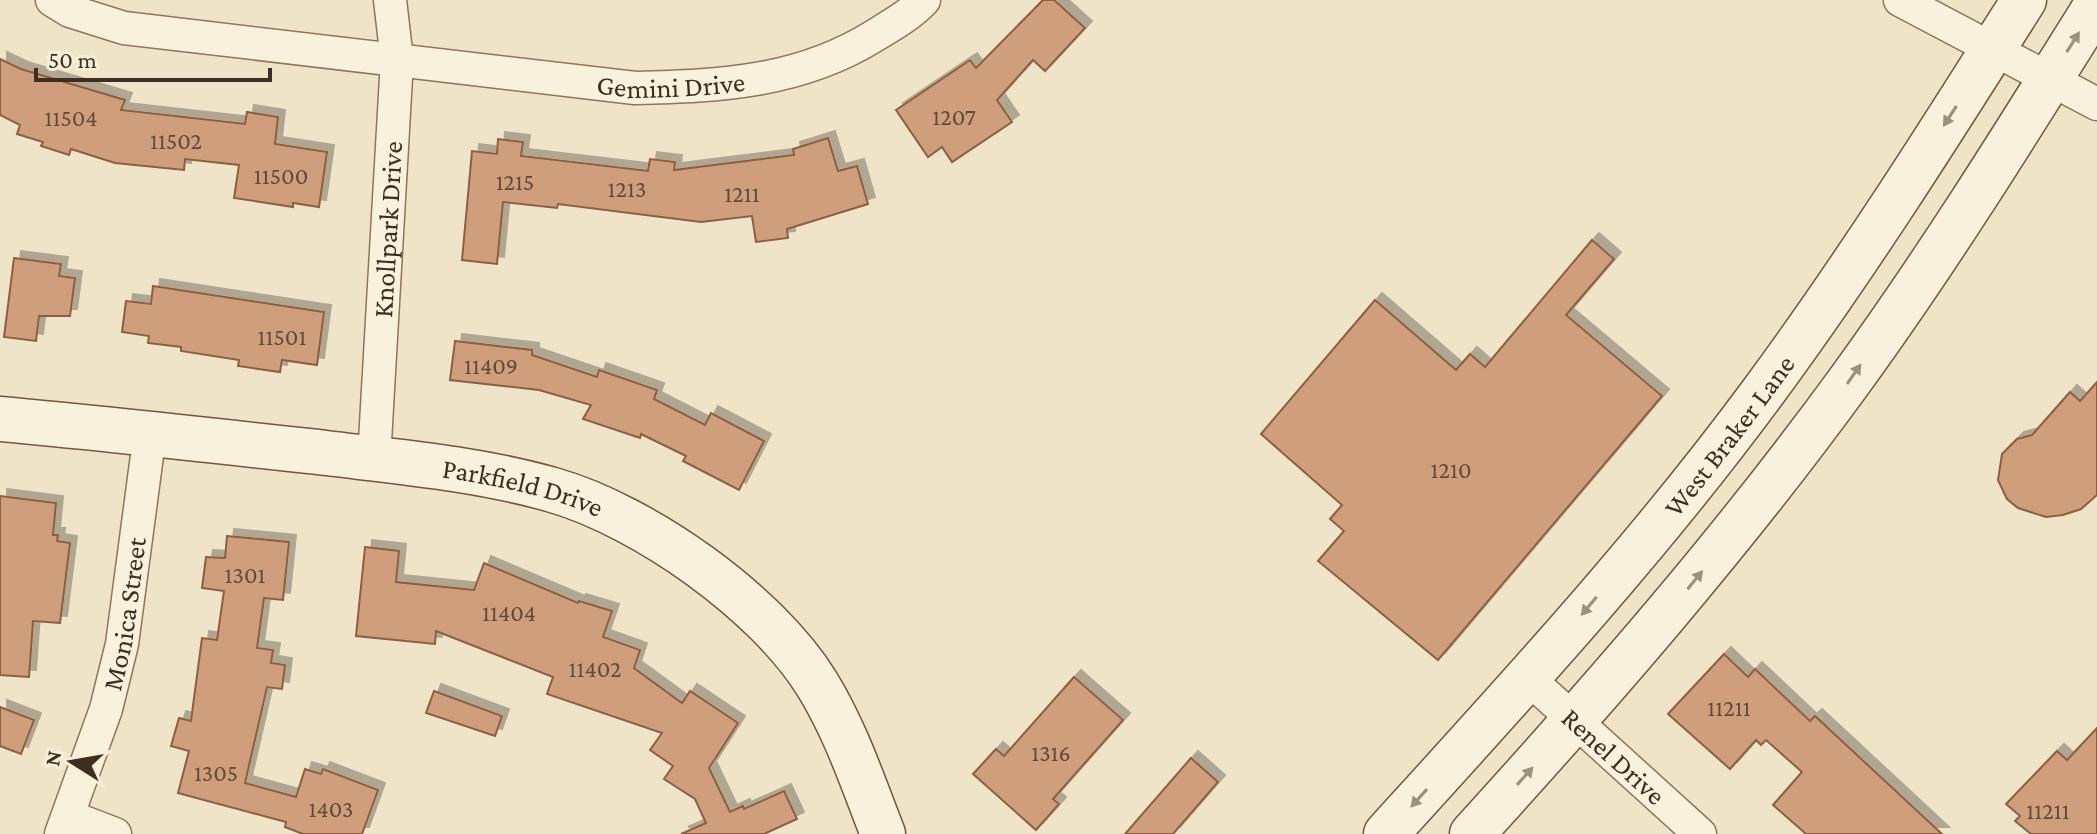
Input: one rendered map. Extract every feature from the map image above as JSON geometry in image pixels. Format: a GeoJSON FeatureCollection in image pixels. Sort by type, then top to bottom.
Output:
{"type":"FeatureCollection","features":[{"type":"Feature","properties":{"kind":"main road","name":"West Braker Lane"},"geometry":{"type":"LineString","coordinates":[[1386,834],[1528,678],[1674,506],[1762,394],[1881,223],[2024,0]]}},
{"type":"Feature","properties":{"kind":"main road"},"geometry":{"type":"LineString","coordinates":[[1472,834],[1674,606],[1847,385],[1911,294],[2097,4]]}},
{"type":"Feature","properties":{"kind":"main road","name":"Parkfield Drive"},"geometry":{"type":"LineString","coordinates":[[0,419],[150,433],[487,474],[555,490],[620,517],[736,593],[775,632],[816,682],[848,740],[883,834]]}},
{"type":"Feature","properties":{"kind":"street","name":"Gemini Drive"},"geometry":{"type":"LineString","coordinates":[[52,0],[70,11],[124,28],[635,88],[707,86],[781,77],[843,55],[912,13],[924,0]]}},
{"type":"Feature","properties":{"kind":"street","name":"Knollpark Drive"},"geometry":{"type":"LineString","coordinates":[[374,459],[397,60],[390,0]]}},
{"type":"Feature","properties":{"kind":"street"},"geometry":{"type":"LineString","coordinates":[[1900,0],[2097,104]]}},
{"type":"Feature","properties":{"kind":"street","name":"Monica Street"},"geometry":{"type":"LineString","coordinates":[[64,825],[106,709],[122,644],[150,433]]}},
{"type":"Feature","properties":{"kind":"street","name":"Renel Drive"},"geometry":{"type":"LineString","coordinates":[[1528,678],[1700,834]]}},
{"type":"Feature","properties":{"kind":"street"},"geometry":{"type":"LineString","coordinates":[[64,825],[115,834]]}},
{"type":"Feature","properties":{"kind":"building"},"geometry":{"type":"Polygon","coordinates":[[[1043,0],[1054,0],[1085,28],[1045,71],[1033,60],[997,100],[1012,122],[952,162],[942,147],[928,157],[896,110],[970,60],[976,68],[1043,0]]]}},
{"type":"Feature","properties":{"kind":"building"},"geometry":{"type":"Polygon","coordinates":[[[0,59],[21,69],[125,100],[121,110],[245,124],[247,112],[278,117],[275,144],[327,152],[319,207],[293,203],[293,207],[234,198],[239,165],[185,159],[184,170],[115,163],[71,149],[69,155],[41,146],[43,142],[17,134],[20,125],[0,115],[0,59]]]}},
{"type":"Feature","properties":{"kind":"building"},"geometry":{"type":"Polygon","coordinates":[[[828,138],[838,171],[857,166],[868,204],[787,229],[788,238],[756,242],[752,216],[701,222],[558,204],[557,208],[503,202],[497,264],[462,260],[472,151],[497,154],[498,139],[523,142],[521,156],[648,171],[650,159],[675,162],[674,170],[794,155],[793,149],[828,138]]]}},
{"type":"Feature","properties":{"kind":"building"},"geometry":{"type":"Polygon","coordinates":[[[1592,240],[1614,259],[1566,315],[1662,396],[1438,660],[1318,561],[1344,531],[1330,519],[1342,505],[1261,434],[1375,300],[1456,370],[1470,354],[1485,367],[1592,240]]]}},
{"type":"Feature","properties":{"kind":"building"},"geometry":{"type":"Polygon","coordinates":[[[14,258],[61,264],[59,276],[75,278],[70,316],[39,316],[36,341],[4,337],[14,258]]]}},
{"type":"Feature","properties":{"kind":"building"},"geometry":{"type":"Polygon","coordinates":[[[153,286],[324,312],[317,365],[282,360],[280,372],[238,366],[239,360],[181,351],[181,347],[148,343],[149,336],[122,332],[126,301],[151,304],[153,286]]]}},
{"type":"Feature","properties":{"kind":"building"},"geometry":{"type":"Polygon","coordinates":[[[455,341],[532,350],[532,355],[597,377],[599,370],[657,390],[654,399],[705,425],[711,413],[764,441],[739,490],[683,461],[686,456],[641,434],[640,438],[583,419],[591,405],[539,390],[450,380],[455,341]]]}},
{"type":"Feature","properties":{"kind":"building"},"geometry":{"type":"Polygon","coordinates":[[[2097,382],[2097,495],[2081,509],[2063,515],[2046,517],[2018,508],[2007,499],[1998,480],[2002,454],[2017,439],[2032,435],[2070,392],[2080,401],[2097,382]]]}},
{"type":"Feature","properties":{"kind":"building"},"geometry":{"type":"Polygon","coordinates":[[[0,496],[56,503],[53,535],[58,535],[57,541],[70,543],[60,623],[33,621],[29,677],[0,675],[0,496]]]}},
{"type":"Feature","properties":{"kind":"building"},"geometry":{"type":"Polygon","coordinates":[[[227,536],[289,542],[283,600],[264,598],[257,648],[273,650],[271,663],[285,665],[282,689],[267,687],[245,783],[296,797],[305,769],[321,774],[323,769],[378,790],[362,834],[303,834],[285,827],[286,822],[178,793],[189,751],[171,746],[179,718],[191,721],[202,638],[217,640],[224,591],[202,588],[206,557],[225,558],[227,536]]]}},
{"type":"Feature","properties":{"kind":"building"},"geometry":{"type":"Polygon","coordinates":[[[365,547],[399,551],[396,582],[474,590],[484,563],[578,603],[612,611],[603,637],[640,650],[634,668],[682,703],[690,691],[738,723],[709,768],[730,812],[784,791],[797,819],[764,834],[681,834],[706,823],[695,799],[664,779],[673,766],[650,750],[662,733],[547,694],[553,677],[436,631],[435,644],[356,636],[365,547]]]}},
{"type":"Feature","properties":{"kind":"building"},"geometry":{"type":"Polygon","coordinates":[[[1724,654],[1748,677],[1755,669],[1810,721],[1815,716],[1942,834],[1806,834],[1773,805],[1802,772],[1766,740],[1761,745],[1756,740],[1730,769],[1668,714],[1724,654]]]}},
{"type":"Feature","properties":{"kind":"building"},"geometry":{"type":"Polygon","coordinates":[[[1074,677],[1123,720],[1053,799],[1059,804],[1036,830],[973,774],[996,749],[1004,756],[1074,677]]]}},
{"type":"Feature","properties":{"kind":"building"},"geometry":{"type":"Polygon","coordinates":[[[434,691],[502,716],[495,736],[426,713],[434,691]]]}},
{"type":"Feature","properties":{"kind":"building"},"geometry":{"type":"Polygon","coordinates":[[[0,707],[34,720],[21,754],[0,746],[0,707]]]}},
{"type":"Feature","properties":{"kind":"building"},"geometry":{"type":"Polygon","coordinates":[[[2097,728],[2097,834],[2031,834],[2015,821],[2020,816],[2006,804],[2057,751],[2067,760],[2097,728]]]}},
{"type":"Feature","properties":{"kind":"building"},"geometry":{"type":"Polygon","coordinates":[[[1191,758],[1218,782],[1173,834],[1125,834],[1191,758]]]}}]}
